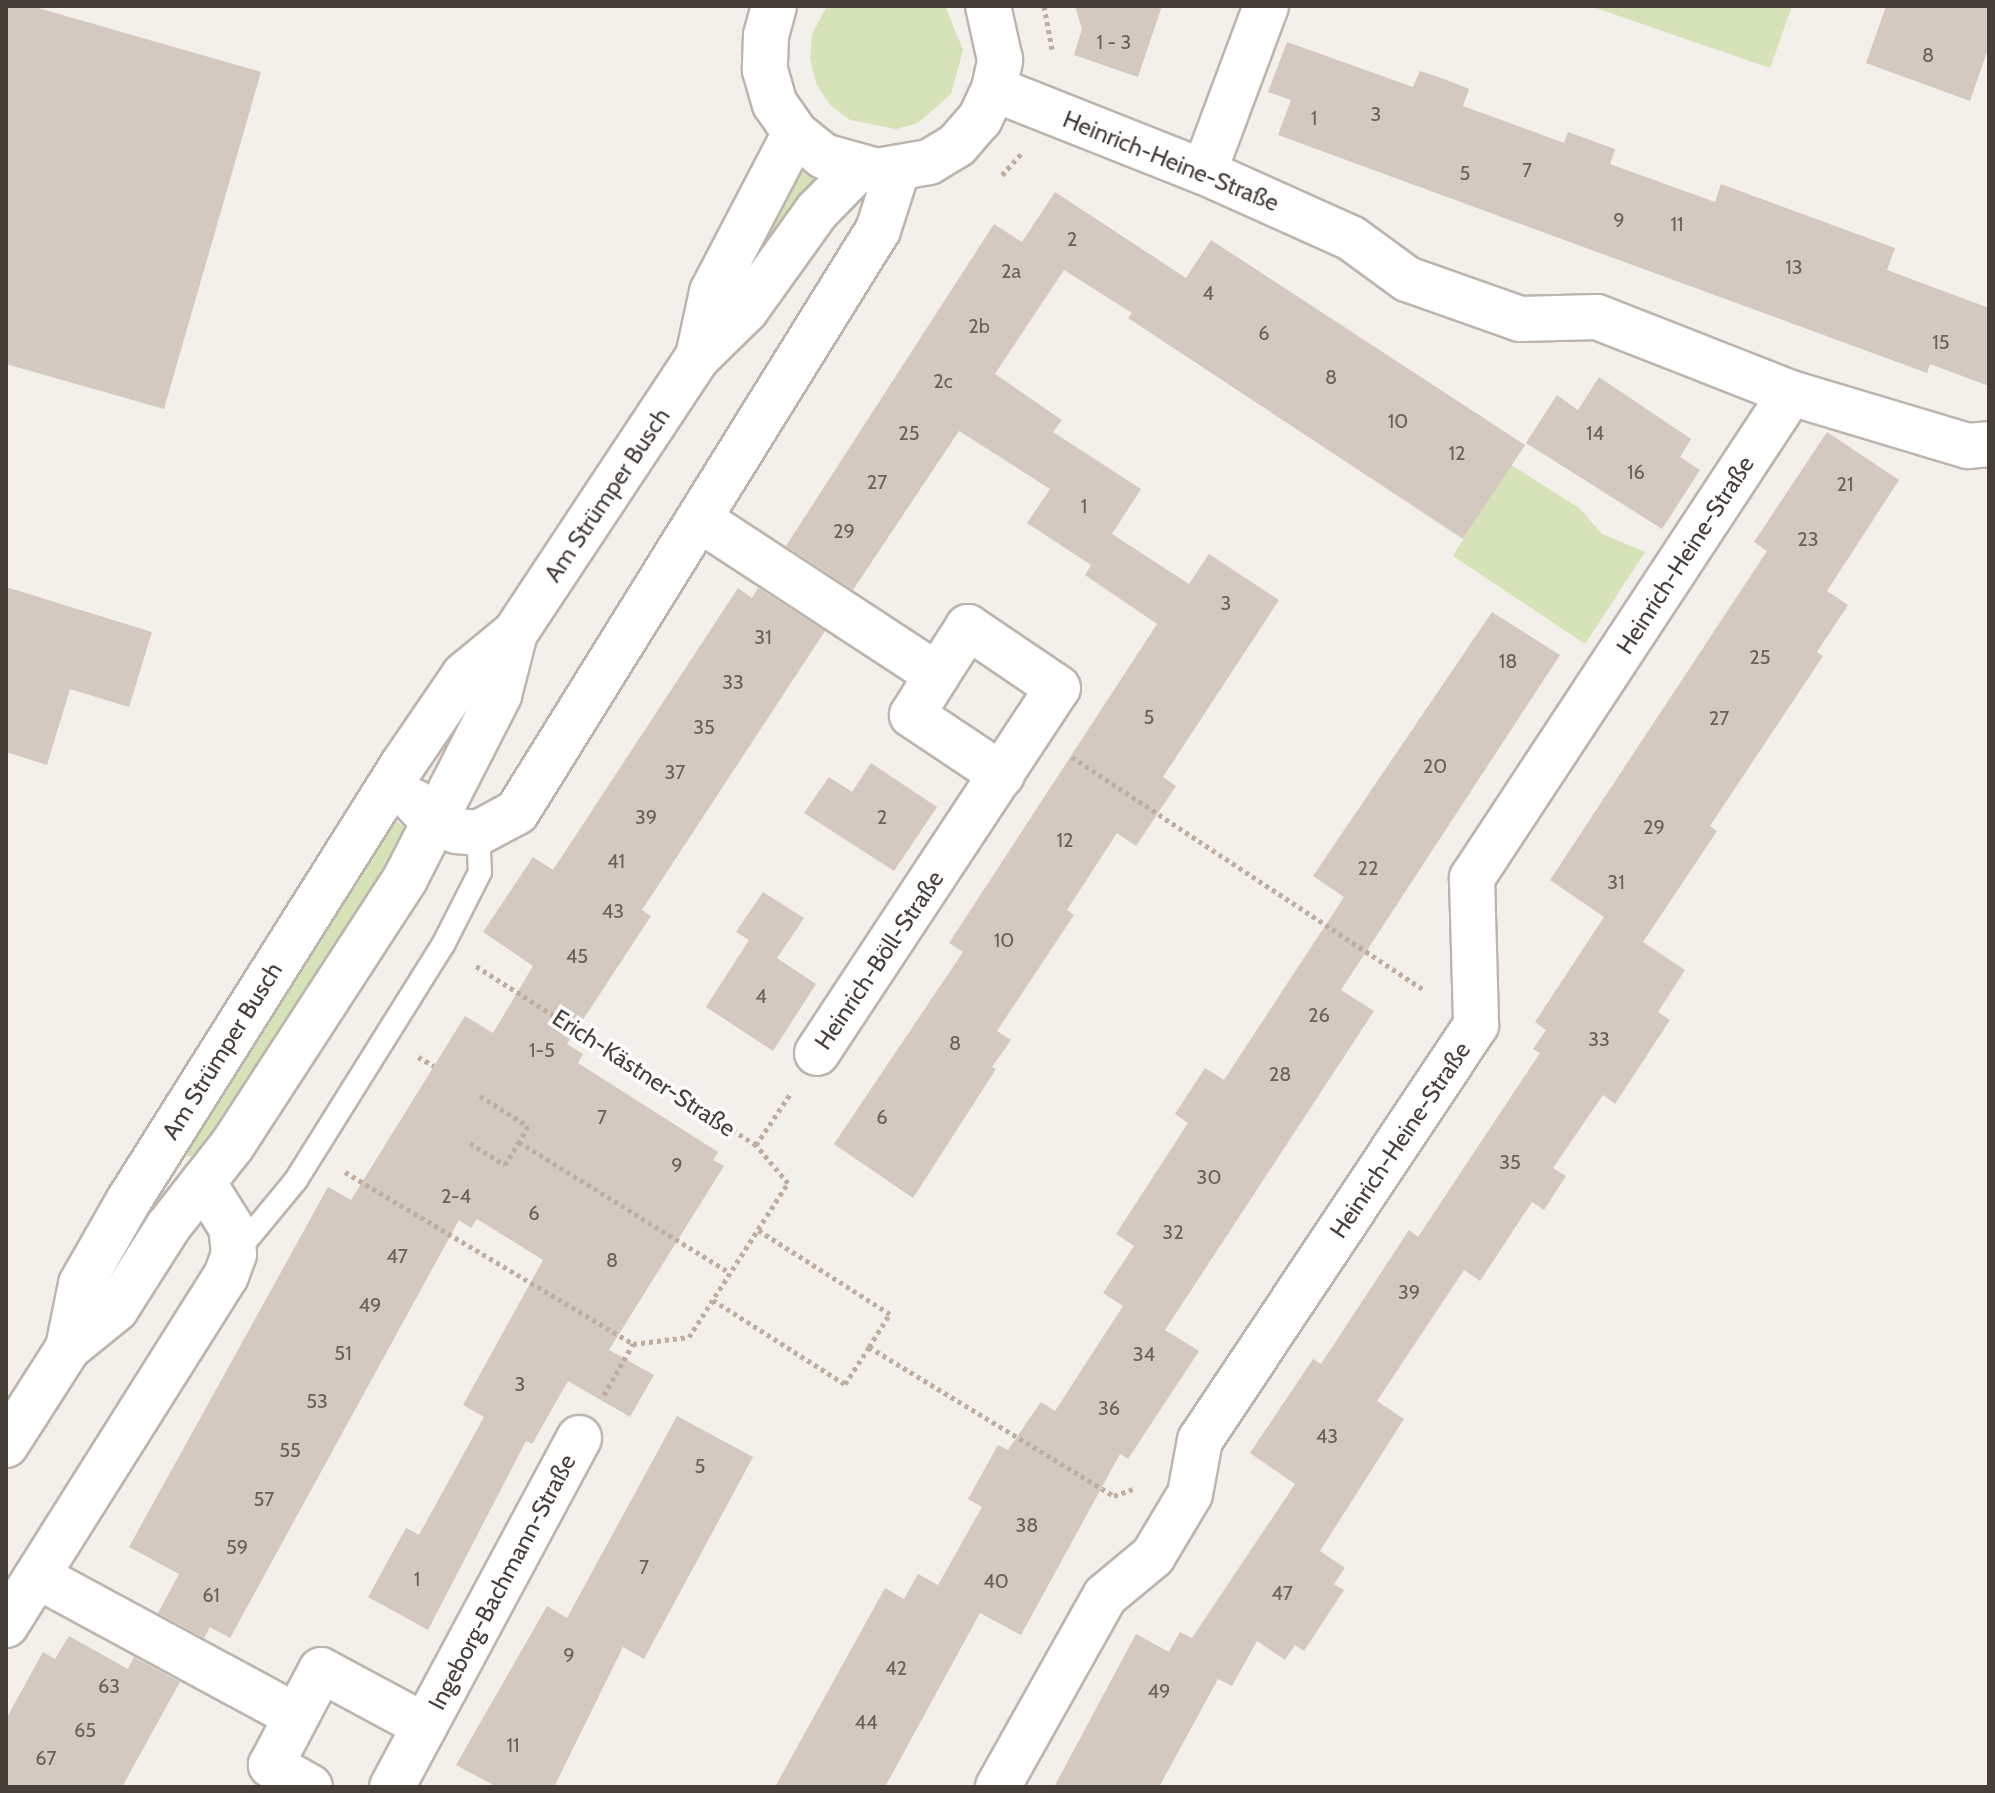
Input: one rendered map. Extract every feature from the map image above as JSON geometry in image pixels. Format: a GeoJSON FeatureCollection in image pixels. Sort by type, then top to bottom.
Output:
{"type":"FeatureCollection","features":[{"type":"Feature","properties":{"kind":"street"},"geometry":{"type":"LineString","coordinates":[[774,6],[766,35],[765,70],[775,104],[795,133],[823,156],[878,170],[929,162],[957,145],[980,119],[994,89],[1000,60],[988,6]]}},
{"type":"Feature","properties":{"kind":"street"},"geometry":{"type":"LineString","coordinates":[[1204,172],[1266,6]]}},
{"type":"Feature","properties":{"kind":"street","name":"Heinrich-Heine-Straße"},"geometry":{"type":"LineString","coordinates":[[994,89],[1204,172],[1351,238],[1407,279],[1520,319],[1597,317],[1791,393],[1978,445]]}},
{"type":"Feature","properties":{"kind":"street","name":"Am Strümper Busch"},"geometry":{"type":"LineString","coordinates":[[698,357],[712,292],[795,133]]}},
{"type":"Feature","properties":{"kind":"street"},"geometry":{"type":"LineString","coordinates":[[402,766],[416,803],[433,821],[478,833],[517,812],[702,521],[878,230],[878,170]]}},
{"type":"Feature","properties":{"kind":"street","name":"Am Strümper Busch"},"geometry":{"type":"LineString","coordinates":[[68,1348],[81,1284],[122,1212],[402,766],[464,675],[515,633],[698,357],[746,310],[817,211],[878,170]]}},
{"type":"Feature","properties":{"kind":"street","name":"Heinrich-Heine-Straße"},"geometry":{"type":"LineString","coordinates":[[998,1787],[1105,1596],[1153,1556],[1190,1494],[1200,1440],[1476,1025],[1472,878],[1791,393]]}},
{"type":"Feature","properties":{"kind":"street"},"geometry":{"type":"LineString","coordinates":[[702,521],[937,675]]}},
{"type":"Feature","properties":{"kind":"street","name":"Heinrich-Böll-Straße"},"geometry":{"type":"LineString","coordinates":[[817,1053],[1002,775],[1058,688],[968,627],[912,715],[1002,775]]}},
{"type":"Feature","properties":{"kind":"street","name":"Am Strümper Busch"},"geometry":{"type":"LineString","coordinates":[[6,1445],[68,1348],[116,1309],[168,1227],[263,1101],[405,879],[499,695],[515,633]]}},
{"type":"Feature","properties":{"kind":"street"},"geometry":{"type":"LineString","coordinates":[[6,1625],[226,1276],[234,1254],[222,1206],[203,1182]]}},
{"type":"Feature","properties":{"kind":"street","name":"Ingeborg-Bachmann-Straße"},"geometry":{"type":"LineString","coordinates":[[392,1787],[579,1438]]}},
{"type":"Feature","properties":{"kind":"street"},"geometry":{"type":"LineString","coordinates":[[37,1576],[296,1716]]}},
{"type":"Feature","properties":{"kind":"street","name":"Ingeborg-Bachmann-Straße"},"geometry":{"type":"LineString","coordinates":[[310,1787],[271,1765],[321,1670],[425,1726]]}},
{"type":"Feature","properties":{"kind":"lane"},"geometry":{"type":"LineString","coordinates":[[234,1254],[275,1210],[314,1154],[443,945],[473,892],[480,872],[478,833]]}},
{"type":"Feature","properties":{"kind":"path"},"geometry":{"type":"LineString","coordinates":[[1031,730],[1476,1025]]}},
{"type":"Feature","properties":{"kind":"path","name":"Erich-Kästner-Straße"},"geometry":{"type":"LineString","coordinates":[[443,945],[756,1145],[788,1183],[689,1337],[633,1344]]}},
{"type":"Feature","properties":{"kind":"path","name":"Heinrich-Böll-Straße"},"geometry":{"type":"LineString","coordinates":[[756,1145],[817,1053]]}},
{"type":"Feature","properties":{"kind":"path"},"geometry":{"type":"LineString","coordinates":[[470,1143],[505,1165],[528,1126],[480,1096]]}},
{"type":"Feature","properties":{"kind":"path"},"geometry":{"type":"LineString","coordinates":[[519,1142],[730,1273]]}},
{"type":"Feature","properties":{"kind":"path"},"geometry":{"type":"LineString","coordinates":[[314,1154],[633,1344],[579,1438]]}},
{"type":"Feature","properties":{"kind":"path"},"geometry":{"type":"LineString","coordinates":[[713,1300],[845,1384],[869,1347],[890,1314],[758,1230]]}},
{"type":"Feature","properties":{"kind":"path"},"geometry":{"type":"LineString","coordinates":[[869,1347],[1114,1496],[1145,1485],[1190,1494]]}},
{"type":"Feature","properties":{"kind":"green space"},"geometry":{"type":"Polygon","coordinates":[[[827,6],[945,6],[963,50],[951,94],[918,123],[896,129],[850,120],[830,105],[816,83],[810,59],[812,34],[827,6]]]}},
{"type":"Feature","properties":{"kind":"green space"},"geometry":{"type":"Polygon","coordinates":[[[1590,6],[1792,6],[1770,68],[1590,6]]]}},
{"type":"Feature","properties":{"kind":"green space"},"geometry":{"type":"Polygon","coordinates":[[[798,168],[819,183],[751,279],[739,270],[798,168]]]}},
{"type":"Feature","properties":{"kind":"green space"},"geometry":{"type":"Polygon","coordinates":[[[1510,464],[1579,508],[1602,534],[1645,552],[1585,644],[1453,556],[1510,464]]]}},
{"type":"Feature","properties":{"kind":"green space"},"geometry":{"type":"Polygon","coordinates":[[[391,815],[407,831],[397,867],[203,1159],[176,1154],[391,815]]]}},
{"type":"Feature","properties":{"kind":"building"},"geometry":{"type":"Polygon","coordinates":[[[6,6],[31,6],[261,72],[164,409],[6,364],[6,6]]]}},
{"type":"Feature","properties":{"kind":"building"},"geometry":{"type":"Polygon","coordinates":[[[1075,6],[1162,6],[1138,77],[1074,55],[1082,29],[1075,6]]]}},
{"type":"Feature","properties":{"kind":"building"},"geometry":{"type":"Polygon","coordinates":[[[1886,6],[1989,6],[1989,46],[1970,101],[1866,63],[1886,6]]]}},
{"type":"Feature","properties":{"kind":"building"},"geometry":{"type":"Polygon","coordinates":[[[1287,42],[1413,87],[1420,71],[1444,79],[1469,89],[1463,106],[1564,143],[1568,132],[1615,149],[1610,164],[1715,202],[1721,184],[1895,248],[1887,270],[1989,308],[1989,386],[1930,364],[1927,373],[1278,135],[1291,100],[1268,92],[1287,42]]]}},
{"type":"Feature","properties":{"kind":"building"},"geometry":{"type":"Polygon","coordinates":[[[1055,192],[1186,278],[1211,240],[1525,445],[1463,539],[1128,318],[1132,313],[1064,270],[995,374],[1062,420],[1053,432],[1141,489],[1112,534],[1189,584],[1209,554],[1279,600],[1163,777],[1176,786],[1136,846],[1117,833],[1067,910],[1074,915],[997,1031],[1011,1040],[992,1067],[996,1069],[913,1198],[834,1144],[963,952],[949,943],[1157,624],[1085,575],[1091,565],[1027,523],[1050,489],[959,431],[853,590],[786,546],[994,224],[1022,242],[1055,192]]]}},
{"type":"Feature","properties":{"kind":"building"},"geometry":{"type":"Polygon","coordinates":[[[1599,377],[1691,439],[1680,457],[1700,470],[1662,529],[1526,443],[1557,395],[1578,410],[1599,377]]]}},
{"type":"Feature","properties":{"kind":"building"},"geometry":{"type":"Polygon","coordinates":[[[1827,432],[1899,480],[1827,591],[1848,605],[1817,652],[1823,656],[1710,826],[1717,831],[1643,942],[1685,970],[1658,1012],[1670,1020],[1615,1104],[1603,1095],[1553,1168],[1566,1176],[1544,1210],[1532,1202],[1480,1281],[1464,1270],[1377,1401],[1404,1419],[1320,1551],[1345,1568],[1334,1584],[1344,1590],[1304,1651],[1295,1645],[1285,1660],[1257,1641],[1232,1686],[1218,1679],[1159,1787],[1054,1787],[1136,1634],[1169,1652],[1180,1632],[1192,1638],[1295,1484],[1250,1453],[1313,1359],[1321,1364],[1409,1230],[1418,1237],[1540,1053],[1533,1049],[1546,1030],[1535,1022],[1604,917],[1550,880],[1767,551],[1754,542],[1827,432]]]}},
{"type":"Feature","properties":{"kind":"building"},"geometry":{"type":"Polygon","coordinates":[[[6,587],[152,632],[129,707],[70,689],[47,765],[6,752],[6,587]]]}},
{"type":"Feature","properties":{"kind":"building"},"geometry":{"type":"Polygon","coordinates":[[[738,588],[752,598],[758,588],[825,631],[642,910],[651,916],[567,1044],[583,1054],[578,1063],[718,1152],[713,1160],[724,1166],[609,1350],[654,1375],[630,1417],[568,1381],[532,1444],[526,1441],[428,1630],[368,1597],[406,1528],[419,1535],[484,1417],[463,1405],[543,1260],[477,1219],[471,1228],[459,1220],[230,1638],[210,1627],[204,1638],[158,1613],[179,1574],[129,1547],[328,1187],[351,1200],[465,1016],[493,1033],[533,966],[483,932],[533,857],[553,870],[738,588]]]}},
{"type":"Feature","properties":{"kind":"building"},"geometry":{"type":"Polygon","coordinates":[[[1492,612],[1560,655],[1341,990],[1374,1011],[1165,1330],[1199,1351],[1128,1459],[1120,1454],[1021,1635],[980,1613],[885,1787],[775,1787],[885,1588],[904,1599],[918,1574],[938,1585],[982,1507],[968,1499],[998,1445],[1008,1450],[1041,1402],[1055,1411],[1123,1306],[1103,1293],[1134,1246],[1116,1234],[1188,1123],[1175,1114],[1205,1068],[1224,1080],[1344,897],[1313,876],[1492,612]]]}},
{"type":"Feature","properties":{"kind":"building"},"geometry":{"type":"Polygon","coordinates":[[[871,763],[937,807],[894,871],[804,813],[829,777],[852,792],[871,763]]]}},
{"type":"Feature","properties":{"kind":"building"},"geometry":{"type":"Polygon","coordinates":[[[763,892],[804,918],[777,958],[816,984],[773,1051],[706,1007],[749,940],[736,932],[763,892]]]}},
{"type":"Feature","properties":{"kind":"building"},"geometry":{"type":"Polygon","coordinates":[[[677,1416],[753,1457],[644,1659],[623,1647],[554,1787],[497,1787],[456,1765],[547,1606],[567,1618],[677,1416]]]}},
{"type":"Feature","properties":{"kind":"building"},"geometry":{"type":"Polygon","coordinates":[[[69,1636],[128,1669],[134,1657],[180,1682],[122,1787],[6,1787],[6,1719],[43,1652],[55,1659],[69,1636]]]}}]}
